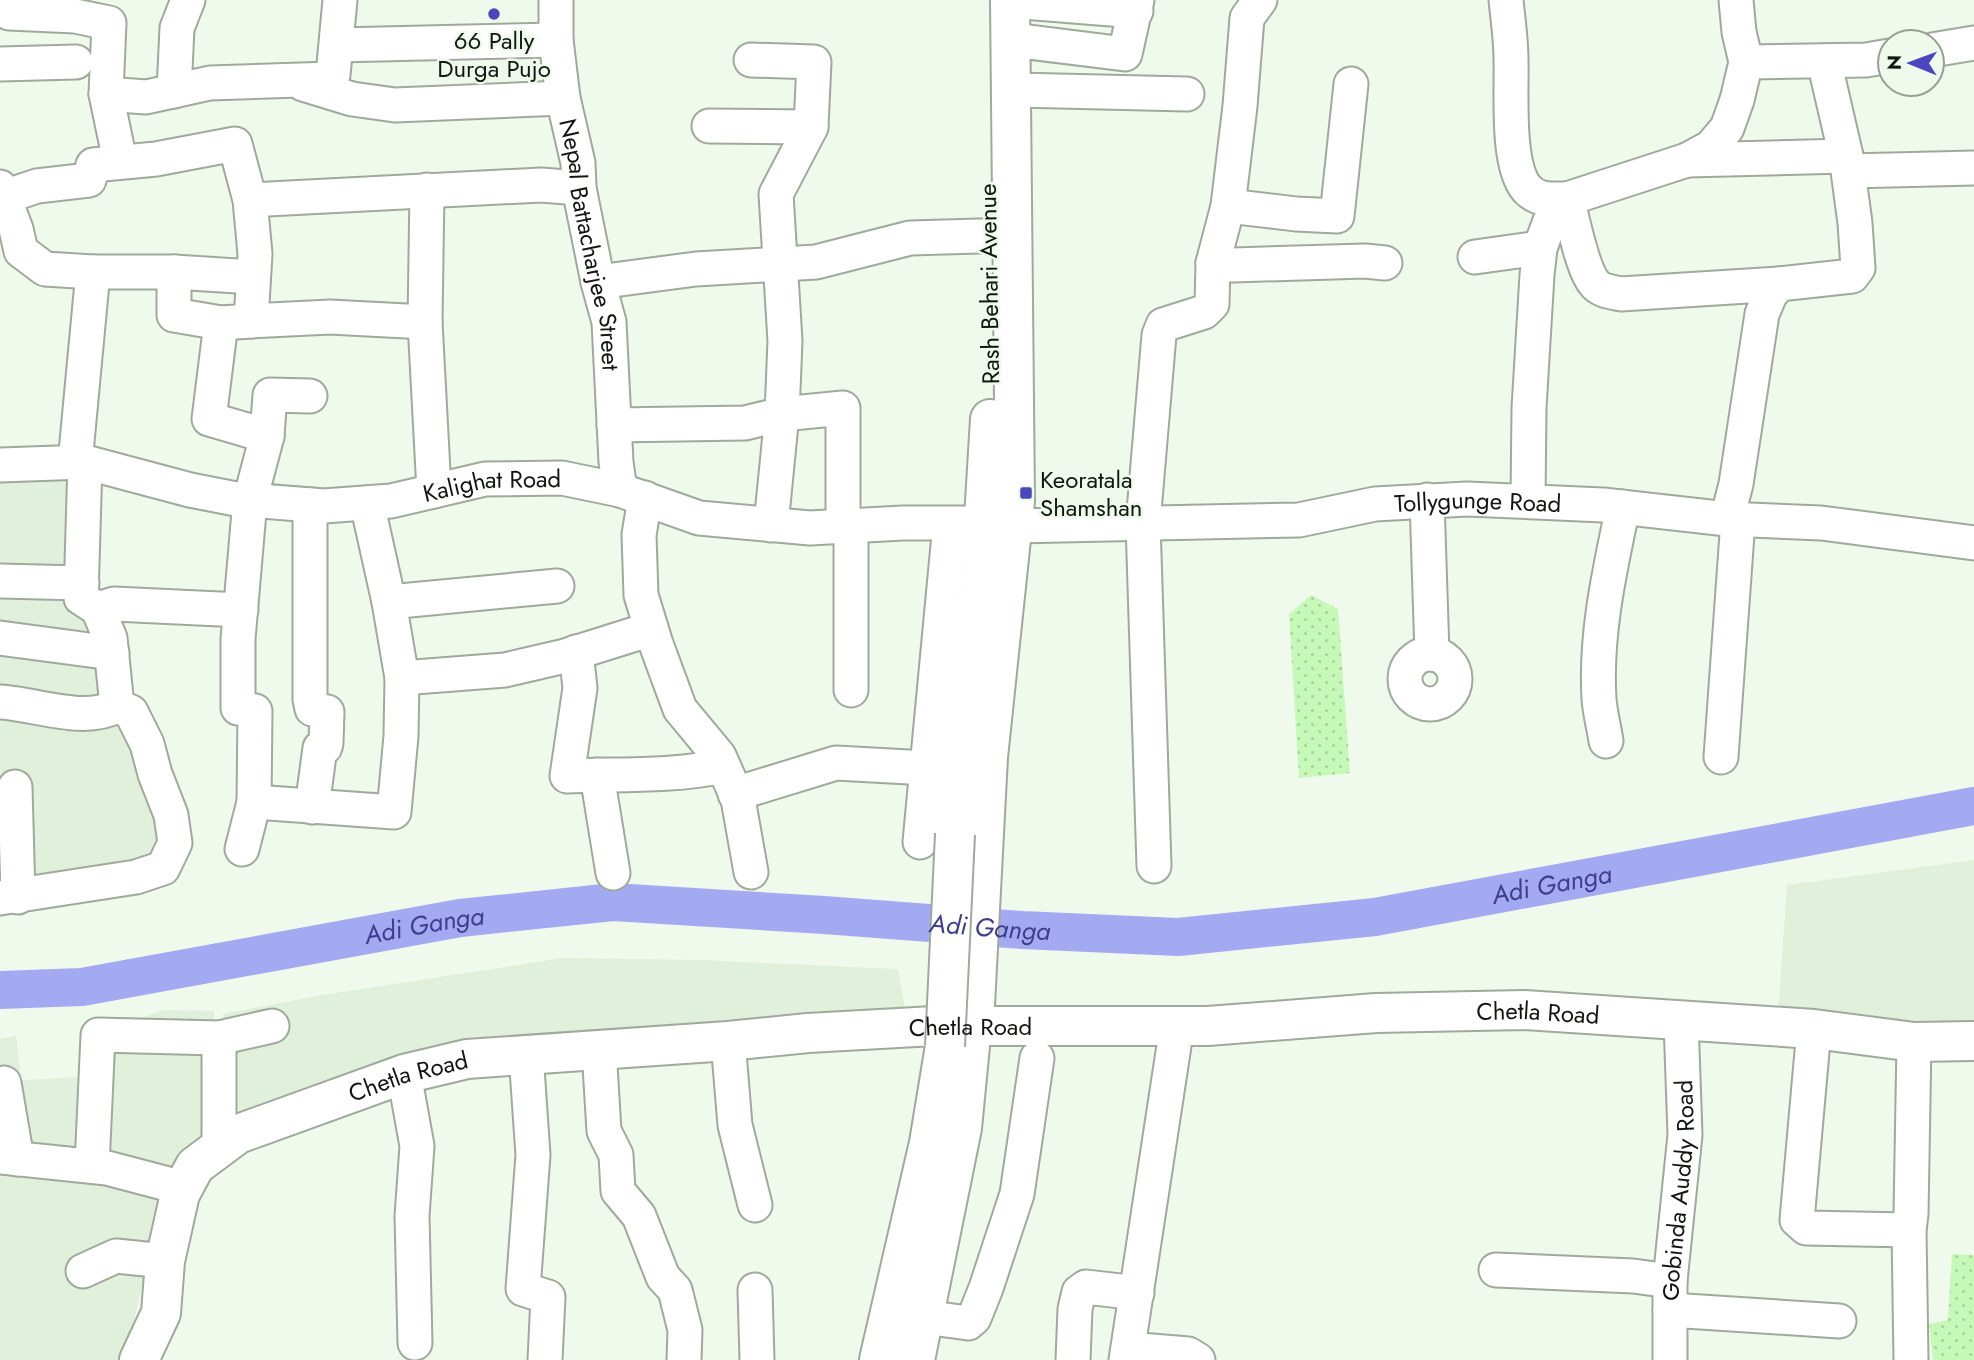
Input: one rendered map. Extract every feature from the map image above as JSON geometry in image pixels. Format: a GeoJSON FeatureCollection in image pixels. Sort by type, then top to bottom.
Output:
{"type":"FeatureCollection","features":[{"type":"Feature","properties":{"kind":"main road"},"geometry":{"type":"LineString","coordinates":[[1000,235],[1012,90],[1012,40],[1002,0]]}},
{"type":"Feature","properties":{"kind":"main road","name":"Rash Behari Avenue"},"geometry":{"type":"LineString","coordinates":[[953,840],[981,568],[982,524],[991,439],[1000,235],[1002,0]]}},
{"type":"Feature","properties":{"kind":"main road"},"geometry":{"type":"LineString","coordinates":[[915,1360],[962,1128],[950,1039],[953,840],[988,757],[982,524]]}},
{"type":"Feature","properties":{"kind":"main road","name":"Chetla Road"},"geometry":{"type":"LineString","coordinates":[[139,1360],[161,1312],[165,1261],[180,1194],[195,1166],[239,1134],[404,1074],[467,1059],[808,1033],[950,1039],[1208,1026],[1376,1013],[1524,1010],[1814,1029],[1914,1042],[1974,1041]]}},
{"type":"Feature","properties":{"kind":"main road"},"geometry":{"type":"LineString","coordinates":[[880,1360],[950,1039]]}},
{"type":"Feature","properties":{"kind":"street"},"geometry":{"type":"LineString","coordinates":[[174,91],[177,28],[188,0]]}},
{"type":"Feature","properties":{"kind":"street"},"geometry":{"type":"LineString","coordinates":[[106,94],[146,97],[210,83],[331,79],[334,75],[340,0]]}},
{"type":"Feature","properties":{"kind":"street","name":"Nepal Battacharjee Street"},"geometry":{"type":"LineString","coordinates":[[556,0],[556,40],[564,98],[578,163],[579,188],[609,322],[616,462],[633,494],[639,536],[641,595],[680,709],[719,756],[729,780]]}},
{"type":"Feature","properties":{"kind":"street"},"geometry":{"type":"LineString","coordinates":[[1002,0],[1136,5],[1125,54],[1012,40]]}},
{"type":"Feature","properties":{"kind":"street"},"geometry":{"type":"LineString","coordinates":[[1154,866],[1143,523],[1159,335],[1163,325],[1204,312],[1212,304],[1213,263],[1228,206],[1247,18],[1260,0]]}},
{"type":"Feature","properties":{"kind":"street"},"geometry":{"type":"LineString","coordinates":[[1506,0],[1514,151],[1519,176],[1527,190],[1542,200],[1567,199],[1687,160],[1711,147],[1727,128],[1746,62],[1736,0]]}},
{"type":"Feature","properties":{"kind":"street"},"geometry":{"type":"LineString","coordinates":[[0,58],[9,45],[10,7],[109,23],[106,94],[120,161]]}},
{"type":"Feature","properties":{"kind":"street"},"geometry":{"type":"LineString","coordinates":[[337,45],[556,40]]}},
{"type":"Feature","properties":{"kind":"street"},"geometry":{"type":"LineString","coordinates":[[1946,48],[1974,43]]}},
{"type":"Feature","properties":{"kind":"street"},"geometry":{"type":"LineString","coordinates":[[1746,62],[1876,58]]}},
{"type":"Feature","properties":{"kind":"street"},"geometry":{"type":"LineString","coordinates":[[751,60],[814,62],[811,127],[776,194],[785,341],[782,414],[771,525]]}},
{"type":"Feature","properties":{"kind":"street"},"geometry":{"type":"LineString","coordinates":[[1567,199],[1587,270],[1595,284],[1605,291],[1620,294],[1779,284],[1852,276],[1858,268],[1848,164],[1824,61]]}},
{"type":"Feature","properties":{"kind":"street"},"geometry":{"type":"LineString","coordinates":[[0,64],[76,62]]}},
{"type":"Feature","properties":{"kind":"street"},"geometry":{"type":"LineString","coordinates":[[292,81],[352,99],[395,105],[564,98]]}},
{"type":"Feature","properties":{"kind":"street"},"geometry":{"type":"LineString","coordinates":[[1228,206],[1337,216],[1351,84]]}},
{"type":"Feature","properties":{"kind":"street"},"geometry":{"type":"LineString","coordinates":[[1012,90],[1186,94]]}},
{"type":"Feature","properties":{"kind":"street"},"geometry":{"type":"LineString","coordinates":[[709,126],[811,127]]}},
{"type":"Feature","properties":{"kind":"street"},"geometry":{"type":"LineString","coordinates":[[253,277],[45,269],[10,247],[16,229],[2,192],[89,180],[93,165],[156,159],[235,144],[250,200],[255,254],[253,277],[236,322],[209,419],[267,436]]}},
{"type":"Feature","properties":{"kind":"street"},"geometry":{"type":"LineString","coordinates":[[1687,160],[1974,168]]}},
{"type":"Feature","properties":{"kind":"street"},"geometry":{"type":"LineString","coordinates":[[250,200],[541,185],[579,188]]}},
{"type":"Feature","properties":{"kind":"street"},"geometry":{"type":"LineString","coordinates":[[427,190],[425,322],[434,491]]}},
{"type":"Feature","properties":{"kind":"street"},"geometry":{"type":"LineString","coordinates":[[1528,501],[1529,408],[1540,248],[1550,221],[1567,199]]}},
{"type":"Feature","properties":{"kind":"street"},"geometry":{"type":"LineString","coordinates":[[598,282],[696,269],[816,262],[910,238],[1000,235]]}},
{"type":"Feature","properties":{"kind":"street"},"geometry":{"type":"LineString","coordinates":[[1475,257],[1540,248]]}},
{"type":"Feature","properties":{"kind":"street"},"geometry":{"type":"LineString","coordinates":[[1213,263],[1385,263]]}},
{"type":"Feature","properties":{"kind":"street"},"geometry":{"type":"LineString","coordinates":[[93,272],[80,462],[90,596],[110,638],[117,706]]}},
{"type":"Feature","properties":{"kind":"street"},"geometry":{"type":"LineString","coordinates":[[174,272],[174,315],[236,322],[330,317],[425,322]]}},
{"type":"Feature","properties":{"kind":"street"},"geometry":{"type":"LineString","coordinates":[[1721,757],[1736,484],[1762,314],[1770,295],[1779,284]]}},
{"type":"Feature","properties":{"kind":"street"},"geometry":{"type":"LineString","coordinates":[[242,849],[254,803],[255,711],[238,708],[238,639],[250,500],[267,436],[270,395],[310,396]]}},
{"type":"Feature","properties":{"kind":"street"},"geometry":{"type":"LineString","coordinates":[[614,425],[745,423],[782,414],[842,408],[851,690]]}},
{"type":"Feature","properties":{"kind":"street","name":"Kalighat Road"},"geometry":{"type":"LineString","coordinates":[[0,465],[80,462],[190,490],[250,500],[324,506],[391,501],[485,479],[562,478],[633,494],[699,518],[810,528],[902,523],[982,524]]}},
{"type":"Feature","properties":{"kind":"street"},"geometry":{"type":"LineString","coordinates":[[1427,500],[1432,654]]}},
{"type":"Feature","properties":{"kind":"street","name":"Tollygunge Road"},"geometry":{"type":"LineString","coordinates":[[982,524],[1299,520],[1375,504],[1427,500],[1528,501],[1623,507],[1732,520],[1821,523],[1974,543]]}},
{"type":"Feature","properties":{"kind":"street"},"geometry":{"type":"LineString","coordinates":[[254,803],[394,812],[401,736],[402,678],[389,601],[367,503]]}},
{"type":"Feature","properties":{"kind":"street"},"geometry":{"type":"LineString","coordinates":[[310,505],[310,699],[312,709],[327,712],[326,743],[325,747],[320,748],[312,807]]}},
{"type":"Feature","properties":{"kind":"street"},"geometry":{"type":"LineString","coordinates":[[1606,741],[1599,699],[1601,646],[1605,599],[1623,507]]}},
{"type":"Feature","properties":{"kind":"street"},"geometry":{"type":"LineString","coordinates":[[953,840],[927,768],[982,524]]}},
{"type":"Feature","properties":{"kind":"street"},"geometry":{"type":"LineString","coordinates":[[0,581],[90,596],[114,604],[242,610]]}},
{"type":"Feature","properties":{"kind":"street"},"geometry":{"type":"LineString","coordinates":[[389,601],[558,586]]}},
{"type":"Feature","properties":{"kind":"street"},"geometry":{"type":"LineString","coordinates":[[402,678],[505,670],[652,629]]}},
{"type":"Feature","properties":{"kind":"street"},"geometry":{"type":"LineString","coordinates":[[0,638],[112,653]]}},
{"type":"Feature","properties":{"kind":"street"},"geometry":{"type":"LineString","coordinates":[[576,652],[580,688],[566,776],[658,774],[729,780],[836,763],[927,768],[944,780],[935,974],[950,1039],[905,1178],[864,1360]]}},
{"type":"Feature","properties":{"kind":"street"},"geometry":{"type":"LineString","coordinates":[[0,702],[76,713],[107,711],[117,706],[131,712],[147,744],[155,774],[171,814],[175,843],[163,868],[136,877],[9,897],[15,786]]}},
{"type":"Feature","properties":{"kind":"street"},"geometry":{"type":"LineString","coordinates":[[597,775],[613,873]]}},
{"type":"Feature","properties":{"kind":"street"},"geometry":{"type":"LineString","coordinates":[[729,780],[751,873]]}},
{"type":"Feature","properties":{"kind":"street","name":"Gobinda Auddy Road"},"geometry":{"type":"LineString","coordinates":[[1670,1360],[1670,1295],[1685,1135],[1681,1020]]}},
{"type":"Feature","properties":{"kind":"street"},"geometry":{"type":"LineString","coordinates":[[92,1166],[98,1035],[219,1038],[272,1026]]}},
{"type":"Feature","properties":{"kind":"street"},"geometry":{"type":"LineString","coordinates":[[1177,1026],[1132,1292],[1124,1356],[1188,1354],[1198,1360]]}},
{"type":"Feature","properties":{"kind":"street"},"geometry":{"type":"LineString","coordinates":[[1814,1029],[1797,1220],[1806,1228],[1909,1230]]}},
{"type":"Feature","properties":{"kind":"street"},"geometry":{"type":"LineString","coordinates":[[219,1038],[219,1149]]}},
{"type":"Feature","properties":{"kind":"street"},"geometry":{"type":"LineString","coordinates":[[728,1041],[735,1125],[755,1205]]}},
{"type":"Feature","properties":{"kind":"street"},"geometry":{"type":"LineString","coordinates":[[1911,1360],[1909,1230],[1912,1214],[1914,1042]]}},
{"type":"Feature","properties":{"kind":"street"},"geometry":{"type":"LineString","coordinates":[[600,1049],[604,1131],[616,1155],[618,1191],[639,1216],[663,1277],[675,1290],[685,1330],[684,1360]]}},
{"type":"Feature","properties":{"kind":"street"},"geometry":{"type":"LineString","coordinates":[[526,1054],[533,1154],[523,1289],[548,1297],[545,1360]]}},
{"type":"Feature","properties":{"kind":"street"},"geometry":{"type":"LineString","coordinates":[[923,1317],[968,1323],[974,1318],[1017,1194],[1037,1058]]}},
{"type":"Feature","properties":{"kind":"street"},"geometry":{"type":"LineString","coordinates":[[404,1074],[417,1146],[412,1216],[415,1343]]}},
{"type":"Feature","properties":{"kind":"street"},"geometry":{"type":"LineString","coordinates":[[4,1083],[8,1158],[107,1168],[183,1188]]}},
{"type":"Feature","properties":{"kind":"street"},"geometry":{"type":"LineString","coordinates":[[83,1271],[116,1256],[165,1261]]}},
{"type":"Feature","properties":{"kind":"street"},"geometry":{"type":"LineString","coordinates":[[1496,1270],[1633,1276],[1670,1295],[1839,1321]]}},
{"type":"Feature","properties":{"kind":"street"},"geometry":{"type":"LineString","coordinates":[[1073,1360],[1075,1309],[1079,1292],[1086,1287],[1132,1292]]}},
{"type":"Feature","properties":{"kind":"street"},"geometry":{"type":"LineString","coordinates":[[755,1290],[757,1360]]}},
{"type":"Feature","properties":{"kind":"shaded area"},"geometry":{"type":"Polygon","coordinates":[[[77,475],[95,617],[170,862],[0,891],[0,477],[77,475]]]}},
{"type":"Feature","properties":{"kind":"shaded area"},"geometry":{"type":"Polygon","coordinates":[[[1974,860],[1974,1032],[1778,1014],[1787,885],[1974,860]]]}},
{"type":"Feature","properties":{"kind":"shaded area"},"geometry":{"type":"Polygon","coordinates":[[[563,958],[701,960],[898,969],[906,1013],[709,1028],[229,1123],[223,1014],[316,996],[563,958]]]}},
{"type":"Feature","properties":{"kind":"shaded area"},"geometry":{"type":"Polygon","coordinates":[[[163,1010],[214,1011],[210,1141],[154,1237],[134,1320],[118,1360],[0,1360],[0,1039],[16,1036],[21,1080],[84,1077],[88,1038],[163,1010]]]}},
{"type":"Feature","properties":{"kind":"green space"},"geometry":{"type":"Polygon","coordinates":[[[1311,595],[1338,609],[1350,773],[1299,778],[1289,614],[1311,595]]]}},
{"type":"Feature","properties":{"kind":"green space"},"geometry":{"type":"Polygon","coordinates":[[[1952,1254],[1974,1255],[1974,1360],[1933,1360],[1929,1324],[1948,1320],[1952,1254]]]}},
{"type":"Feature","properties":{"kind":"waterway","name":"Adi Ganga"},"geometry":{"type":"LineString","coordinates":[[0,990],[82,987],[460,918],[613,902],[1022,930],[1178,937],[1375,917],[1974,806]]}},
{"type":"Feature","properties":{"kind":"place","name":"66 Pally Durga Pujo"},"geometry":{"type":"Point","coordinates":[494,14]}},
{"type":"Feature","properties":{"kind":"place","name":"Keoratala Shamshan"},"geometry":{"type":"Point","coordinates":[1026,493]}}]}
